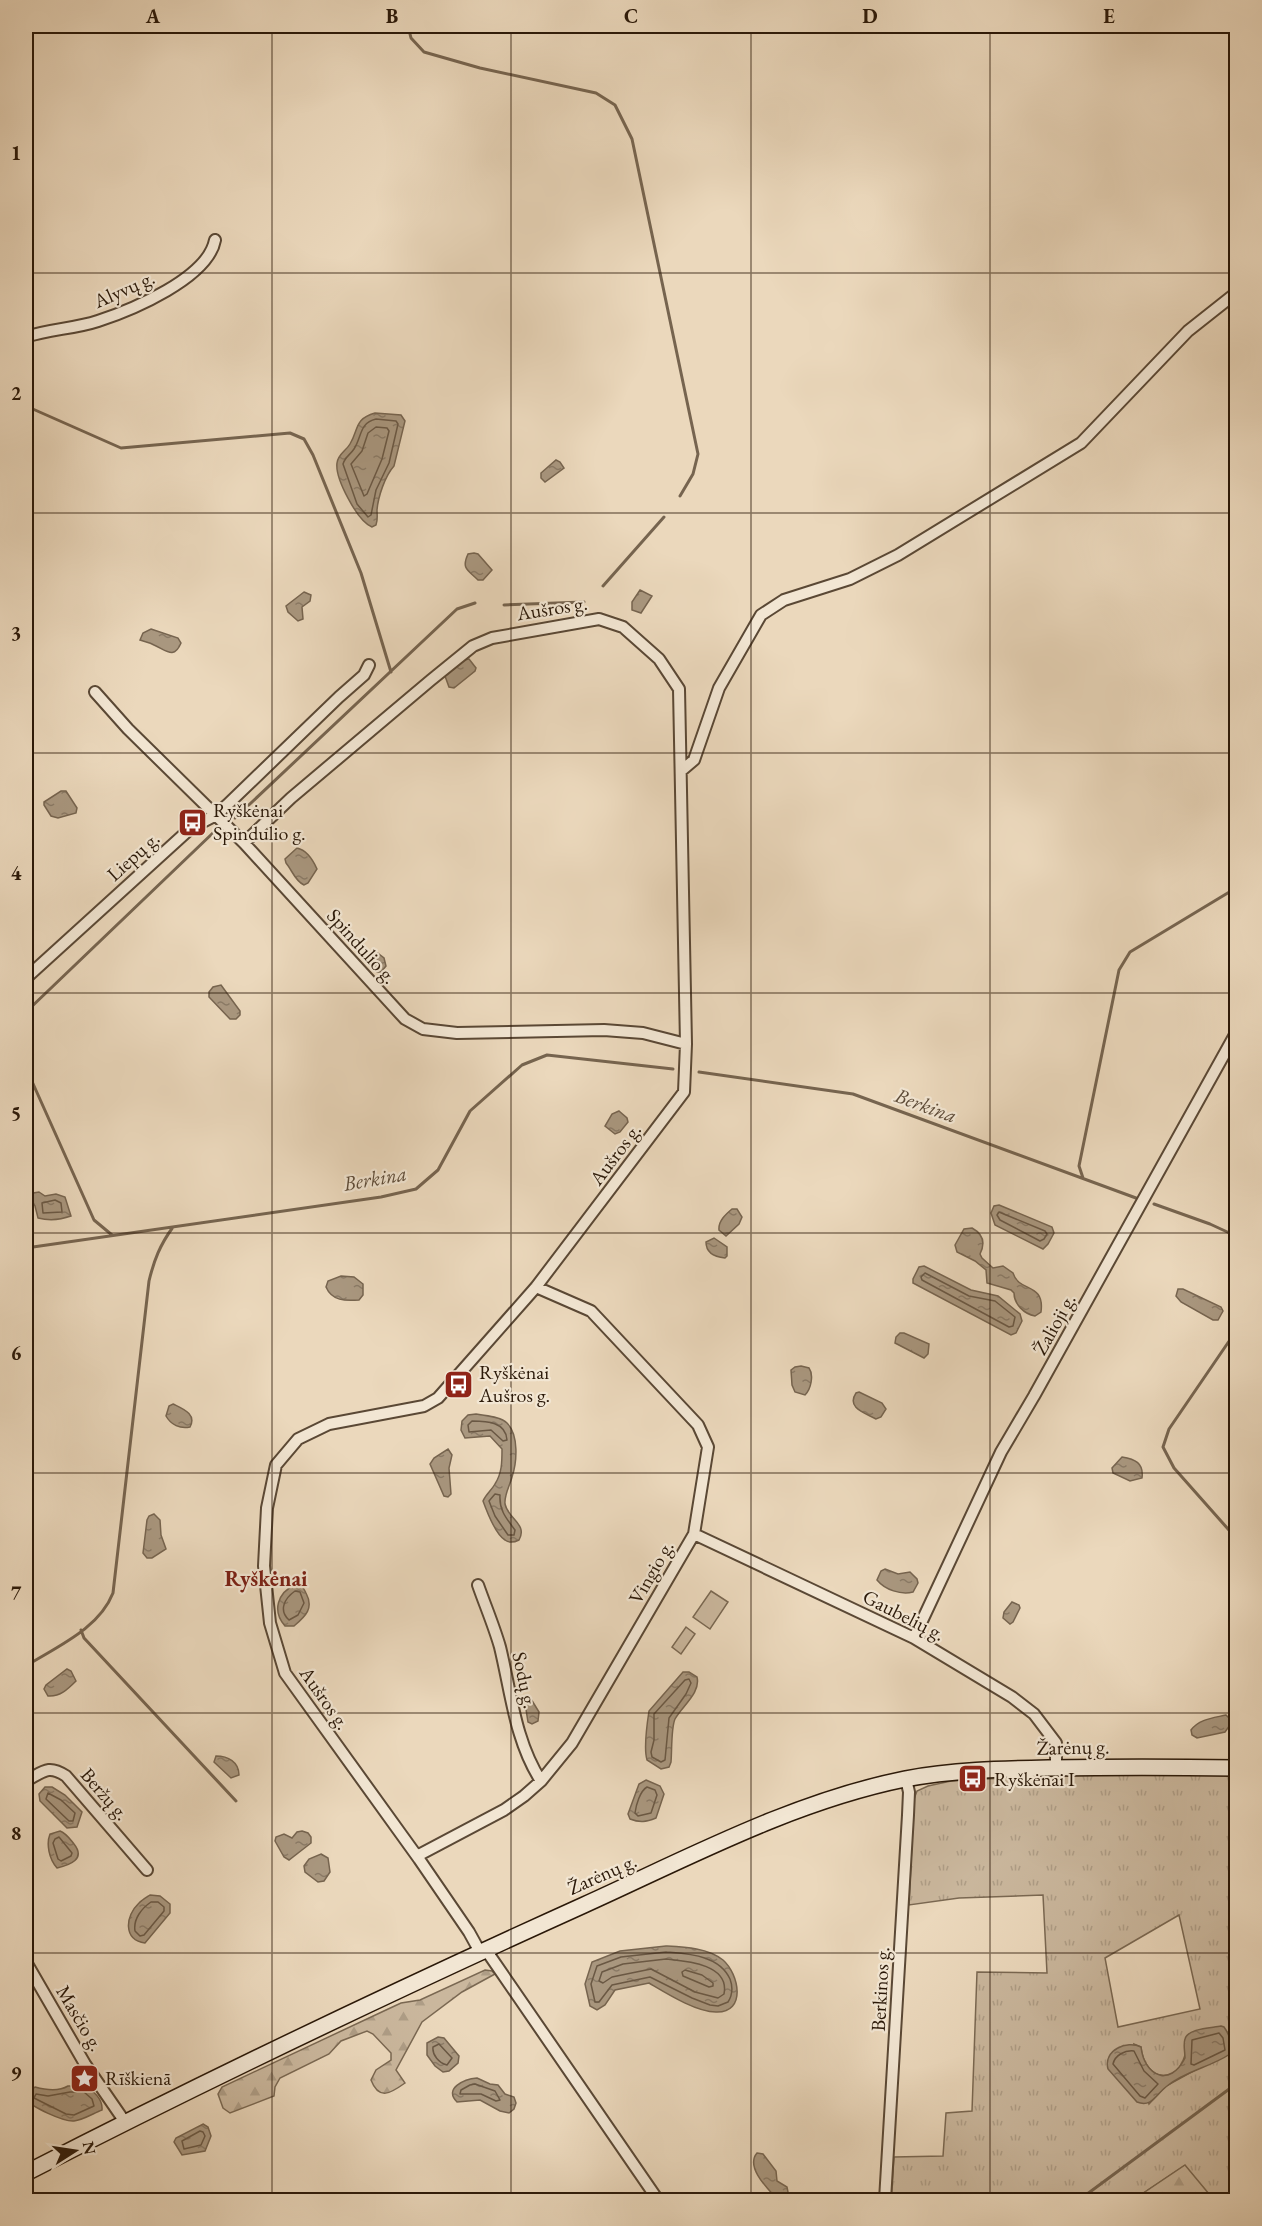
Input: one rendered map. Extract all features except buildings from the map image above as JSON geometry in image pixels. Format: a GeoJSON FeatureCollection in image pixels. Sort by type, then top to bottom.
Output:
{"type":"FeatureCollection","features":[{"type":"Feature","properties":{"kind":"main road","name":"Žarėnų g."},"geometry":{"type":"LineString","coordinates":[[26,2173],[125,2122],[483,1951],[772,1821],[836,1798],[906,1779],[983,1770],[1114,1766],[1236,1768]]}},
{"type":"Feature","properties":{"kind":"street","name":"Alyvų g."},"geometry":{"type":"LineString","coordinates":[[26,337],[97,321],[169,289],[199,269],[213,250],[215,240]]}},
{"type":"Feature","properties":{"kind":"street"},"geometry":{"type":"LineString","coordinates":[[681,771],[694,760],[719,688],[761,615],[784,600],[850,579],[898,555],[1081,442],[1188,332],[1236,292]]}},
{"type":"Feature","properties":{"kind":"street","name":"Aušros g."},"geometry":{"type":"LineString","coordinates":[[244,843],[291,798],[473,646],[492,638],[599,619],[622,627],[659,659],[679,689],[686,1044],[684,1092],[536,1287],[438,1398],[424,1406],[329,1425],[298,1439],[276,1465],[267,1508],[264,1566],[270,1623],[285,1673],[417,1856],[658,2200]]}},
{"type":"Feature","properties":{"kind":"street","name":"Liepų g."},"geometry":{"type":"LineString","coordinates":[[26,978],[191,828],[216,815],[364,675],[369,665]]}},
{"type":"Feature","properties":{"kind":"street","name":"Spindulio g."},"geometry":{"type":"LineString","coordinates":[[95,692],[128,729],[244,843],[405,1019],[423,1029],[457,1033],[604,1030],[643,1033],[686,1044]]}},
{"type":"Feature","properties":{"kind":"street","name":"Žalioji g."},"geometry":{"type":"LineString","coordinates":[[914,1638],[1001,1452],[1236,1033]]}},
{"type":"Feature","properties":{"kind":"street","name":"Vingio g."},"geometry":{"type":"LineString","coordinates":[[417,1856],[504,1810],[541,1781],[572,1743],[694,1534],[708,1447],[698,1425],[591,1311],[536,1287]]}},
{"type":"Feature","properties":{"kind":"street","name":"Gaubelių g."},"geometry":{"type":"LineString","coordinates":[[694,1534],[914,1638],[1012,1697],[1034,1713],[1056,1743],[1056,1768]]}},
{"type":"Feature","properties":{"kind":"street","name":"Sodų g."},"geometry":{"type":"LineString","coordinates":[[478,1585],[499,1644],[516,1721],[535,1772],[541,1781]]}},
{"type":"Feature","properties":{"kind":"street","name":"Beržų g."},"geometry":{"type":"LineString","coordinates":[[26,1781],[48,1769],[56,1769],[66,1776],[147,1870]]}},
{"type":"Feature","properties":{"kind":"street","name":"Berkinos g."},"geometry":{"type":"LineString","coordinates":[[885,2200],[908,1815],[909,1792],[906,1779]]}},
{"type":"Feature","properties":{"kind":"street","name":"Masčio g."},"geometry":{"type":"LineString","coordinates":[[26,1962],[86,2064],[125,2122]]}},
{"type":"Feature","properties":{"kind":"green space"},"geometry":{"type":"Polygon","coordinates":[[[711,1591],[728,1602],[710,1629],[693,1617],[711,1591]]]}},
{"type":"Feature","properties":{"kind":"green space"},"geometry":{"type":"Polygon","coordinates":[[[686,1627],[695,1634],[681,1654],[672,1647],[686,1627]]]}},
{"type":"Feature","properties":{"kind":"green space"},"geometry":{"type":"Polygon","coordinates":[[[1076,1774],[1236,1774],[1236,2200],[1214,2200],[1184,2166],[1133,2200],[891,2200],[894,2157],[943,2156],[946,2113],[972,2111],[977,1972],[1047,1973],[1043,1895],[959,1898],[909,1905],[914,1799],[917,1791],[951,1781],[1076,1774]],[[1179,1915],[1105,1958],[1118,2027],[1200,2009],[1179,1915]],[[1227,2032],[1186,2050],[1183,2062],[1177,2070],[1163,2076],[1149,2068],[1141,2047],[1134,2044],[1149,2104],[1166,2086],[1232,2050],[1227,2032]]]}},
{"type":"Feature","properties":{"kind":"green space"},"geometry":{"type":"Polygon","coordinates":[[[485,1970],[495,1974],[462,1992],[422,2022],[396,2070],[405,2083],[395,2090],[382,2093],[374,2087],[371,2080],[376,2070],[391,2060],[391,2053],[373,2034],[367,2031],[341,2041],[329,2054],[280,2078],[275,2087],[274,2096],[230,2113],[223,2108],[218,2094],[222,2087],[401,2003],[420,2000],[485,1970]]]}},
{"type":"Feature","properties":{"kind":"green space"},"geometry":{"type":"Polygon","coordinates":[[[1185,2165],[1214,2200],[1133,2200],[1185,2165]]]}},
{"type":"Feature","properties":{"kind":"water"},"geometry":{"type":"Polygon","coordinates":[[[375,413],[401,415],[405,421],[394,466],[380,493],[377,523],[372,527],[360,517],[348,498],[337,470],[337,463],[353,439],[360,421],[375,413]]]}},
{"type":"Feature","properties":{"kind":"water"},"geometry":{"type":"Polygon","coordinates":[[[556,460],[564,468],[545,482],[541,478],[541,473],[556,460]]]}},
{"type":"Feature","properties":{"kind":"water"},"geometry":{"type":"Polygon","coordinates":[[[468,554],[478,554],[492,570],[483,580],[478,580],[465,566],[468,554]]]}},
{"type":"Feature","properties":{"kind":"water"},"geometry":{"type":"Polygon","coordinates":[[[640,590],[652,596],[641,613],[632,610],[632,602],[640,590]]]}},
{"type":"Feature","properties":{"kind":"water"},"geometry":{"type":"Polygon","coordinates":[[[304,592],[311,595],[310,601],[302,607],[303,619],[298,621],[288,612],[286,606],[304,592]]]}},
{"type":"Feature","properties":{"kind":"water"},"geometry":{"type":"Polygon","coordinates":[[[151,629],[178,638],[181,643],[176,651],[169,652],[140,640],[143,633],[151,629]]]}},
{"type":"Feature","properties":{"kind":"water"},"geometry":{"type":"Polygon","coordinates":[[[469,659],[476,668],[475,671],[454,688],[449,687],[445,676],[464,660],[469,659]]]}},
{"type":"Feature","properties":{"kind":"water"},"geometry":{"type":"Polygon","coordinates":[[[61,791],[66,791],[77,808],[76,813],[58,818],[51,816],[44,802],[61,791]]]}},
{"type":"Feature","properties":{"kind":"water"},"geometry":{"type":"Polygon","coordinates":[[[297,848],[309,856],[317,869],[308,883],[304,885],[296,878],[285,859],[297,848]]]}},
{"type":"Feature","properties":{"kind":"water"},"geometry":{"type":"Polygon","coordinates":[[[375,951],[384,958],[386,966],[381,972],[377,972],[365,960],[369,953],[375,951]]]}},
{"type":"Feature","properties":{"kind":"water"},"geometry":{"type":"Polygon","coordinates":[[[221,985],[240,1011],[236,1019],[230,1019],[209,997],[209,992],[213,987],[221,985]]]}},
{"type":"Feature","properties":{"kind":"water"},"geometry":{"type":"Polygon","coordinates":[[[619,1111],[628,1122],[620,1132],[615,1134],[605,1126],[612,1114],[619,1111]]]}},
{"type":"Feature","properties":{"kind":"water"},"geometry":{"type":"Polygon","coordinates":[[[39,1192],[45,1196],[56,1194],[65,1197],[71,1216],[55,1220],[38,1218],[30,1197],[33,1193],[39,1192]]]}},
{"type":"Feature","properties":{"kind":"water"},"geometry":{"type":"Polygon","coordinates":[[[999,1205],[1052,1227],[1054,1233],[1048,1244],[1043,1249],[995,1225],[991,1213],[994,1206],[999,1205]]]}},
{"type":"Feature","properties":{"kind":"water"},"geometry":{"type":"Polygon","coordinates":[[[732,1209],[737,1209],[742,1217],[739,1224],[726,1236],[719,1230],[719,1227],[723,1218],[732,1209]]]}},
{"type":"Feature","properties":{"kind":"water"},"geometry":{"type":"Polygon","coordinates":[[[972,1228],[979,1233],[982,1239],[983,1246],[980,1254],[982,1258],[993,1268],[1003,1266],[1013,1273],[1020,1283],[1035,1292],[1039,1296],[1041,1312],[1035,1316],[1024,1311],[1018,1305],[1011,1290],[987,1283],[986,1270],[975,1261],[957,1252],[955,1245],[964,1229],[972,1228]]]}},
{"type":"Feature","properties":{"kind":"water"},"geometry":{"type":"Polygon","coordinates":[[[714,1238],[727,1247],[725,1258],[709,1252],[706,1242],[714,1238]]]}},
{"type":"Feature","properties":{"kind":"water"},"geometry":{"type":"Polygon","coordinates":[[[924,1266],[971,1290],[998,1296],[1020,1314],[1022,1321],[1016,1333],[1011,1335],[913,1283],[919,1267],[924,1266]]]}},
{"type":"Feature","properties":{"kind":"water"},"geometry":{"type":"Polygon","coordinates":[[[341,1276],[354,1277],[363,1284],[363,1295],[359,1300],[335,1298],[329,1292],[326,1287],[328,1281],[341,1276]]]}},
{"type":"Feature","properties":{"kind":"water"},"geometry":{"type":"Polygon","coordinates":[[[1178,1289],[1183,1289],[1221,1307],[1223,1311],[1218,1320],[1213,1320],[1181,1302],[1176,1296],[1178,1289]]]}},
{"type":"Feature","properties":{"kind":"water"},"geometry":{"type":"Polygon","coordinates":[[[900,1333],[929,1344],[928,1354],[924,1358],[895,1343],[900,1333]]]}},
{"type":"Feature","properties":{"kind":"water"},"geometry":{"type":"Polygon","coordinates":[[[801,1366],[809,1368],[812,1378],[805,1395],[795,1392],[792,1385],[791,1370],[801,1366]]]}},
{"type":"Feature","properties":{"kind":"water"},"geometry":{"type":"Polygon","coordinates":[[[859,1392],[882,1403],[886,1409],[881,1417],[876,1419],[855,1406],[854,1398],[859,1392]]]}},
{"type":"Feature","properties":{"kind":"water"},"geometry":{"type":"Polygon","coordinates":[[[173,1404],[190,1415],[192,1422],[190,1427],[176,1426],[170,1422],[166,1416],[169,1406],[173,1404]]]}},
{"type":"Feature","properties":{"kind":"water"},"geometry":{"type":"Polygon","coordinates":[[[476,1414],[504,1421],[514,1434],[515,1464],[505,1504],[521,1530],[519,1540],[516,1541],[510,1542],[501,1537],[483,1501],[499,1476],[502,1449],[490,1436],[465,1438],[461,1430],[462,1421],[468,1415],[476,1414]]]}},
{"type":"Feature","properties":{"kind":"water"},"geometry":{"type":"Polygon","coordinates":[[[448,1449],[452,1455],[449,1468],[451,1494],[448,1497],[444,1496],[430,1464],[434,1458],[448,1449]]]}},
{"type":"Feature","properties":{"kind":"water"},"geometry":{"type":"Polygon","coordinates":[[[1122,1457],[1131,1459],[1140,1465],[1142,1478],[1130,1481],[1113,1473],[1112,1468],[1122,1457]]]}},
{"type":"Feature","properties":{"kind":"water"},"geometry":{"type":"Polygon","coordinates":[[[154,1514],[160,1520],[161,1535],[166,1549],[152,1558],[147,1558],[143,1553],[147,1520],[154,1514]]]}},
{"type":"Feature","properties":{"kind":"water"},"geometry":{"type":"Polygon","coordinates":[[[885,1569],[898,1574],[910,1572],[918,1583],[913,1592],[894,1591],[880,1584],[877,1580],[881,1571],[885,1569]]]}},
{"type":"Feature","properties":{"kind":"water"},"geometry":{"type":"Polygon","coordinates":[[[296,1584],[304,1589],[308,1598],[308,1611],[294,1626],[285,1626],[279,1614],[278,1603],[284,1592],[296,1584]]]}},
{"type":"Feature","properties":{"kind":"water"},"geometry":{"type":"Polygon","coordinates":[[[1012,1602],[1020,1608],[1010,1624],[1003,1618],[1004,1612],[1012,1602]]]}},
{"type":"Feature","properties":{"kind":"water"},"geometry":{"type":"Polygon","coordinates":[[[67,1669],[71,1671],[76,1681],[60,1694],[48,1696],[44,1689],[46,1685],[67,1669]]]}},
{"type":"Feature","properties":{"kind":"water"},"geometry":{"type":"Polygon","coordinates":[[[683,1672],[689,1672],[697,1677],[696,1688],[675,1719],[671,1762],[669,1767],[661,1769],[647,1760],[646,1756],[649,1711],[683,1672]]]}},
{"type":"Feature","properties":{"kind":"water"},"geometry":{"type":"Polygon","coordinates":[[[531,1699],[539,1712],[538,1721],[532,1724],[528,1722],[525,1703],[531,1699]]]}},
{"type":"Feature","properties":{"kind":"water"},"geometry":{"type":"Polygon","coordinates":[[[1226,1715],[1230,1719],[1230,1725],[1225,1732],[1197,1738],[1192,1735],[1191,1730],[1198,1723],[1226,1715]]]}},
{"type":"Feature","properties":{"kind":"water"},"geometry":{"type":"Polygon","coordinates":[[[216,1756],[225,1757],[235,1763],[239,1775],[231,1778],[214,1762],[216,1756]]]}},
{"type":"Feature","properties":{"kind":"water"},"geometry":{"type":"Polygon","coordinates":[[[646,1780],[660,1786],[664,1794],[656,1818],[643,1822],[630,1819],[628,1814],[639,1784],[646,1780]]]}},
{"type":"Feature","properties":{"kind":"water"},"geometry":{"type":"Polygon","coordinates":[[[45,1787],[52,1787],[65,1795],[82,1812],[77,1827],[67,1828],[40,1801],[39,1794],[45,1787]]]}},
{"type":"Feature","properties":{"kind":"water"},"geometry":{"type":"Polygon","coordinates":[[[60,1831],[66,1834],[74,1844],[78,1854],[71,1863],[57,1868],[50,1856],[48,1842],[50,1834],[60,1831]]]}},
{"type":"Feature","properties":{"kind":"water"},"geometry":{"type":"Polygon","coordinates":[[[302,1831],[311,1837],[311,1843],[289,1860],[284,1857],[275,1841],[276,1837],[284,1834],[292,1838],[297,1832],[302,1831]]]}},
{"type":"Feature","properties":{"kind":"water"},"geometry":{"type":"Polygon","coordinates":[[[321,1854],[328,1858],[330,1872],[324,1881],[318,1882],[305,1872],[304,1866],[309,1859],[321,1854]]]}},
{"type":"Feature","properties":{"kind":"water"},"geometry":{"type":"Polygon","coordinates":[[[150,1895],[160,1896],[170,1904],[170,1913],[145,1943],[133,1937],[128,1927],[134,1908],[150,1895]]]}},
{"type":"Feature","properties":{"kind":"water"},"geometry":{"type":"Polygon","coordinates":[[[666,1946],[703,1951],[723,1960],[729,1966],[736,1983],[736,2000],[732,2006],[726,2011],[716,2012],[699,2009],[649,1983],[615,1990],[605,2005],[597,2010],[590,2006],[585,1984],[592,1962],[620,1951],[666,1946]]]}},
{"type":"Feature","properties":{"kind":"water"},"geometry":{"type":"Polygon","coordinates":[[[1221,2026],[1228,2033],[1230,2054],[1174,2081],[1150,2102],[1137,2102],[1108,2069],[1109,2057],[1117,2048],[1135,2045],[1141,2047],[1143,2057],[1152,2071],[1158,2075],[1172,2073],[1185,2058],[1184,2043],[1187,2035],[1206,2028],[1221,2026]]]}},
{"type":"Feature","properties":{"kind":"water"},"geometry":{"type":"Polygon","coordinates":[[[438,2037],[444,2038],[459,2056],[458,2063],[449,2071],[443,2072],[427,2055],[427,2043],[438,2037]]]}},
{"type":"Feature","properties":{"kind":"water"},"geometry":{"type":"Polygon","coordinates":[[[477,2078],[498,2085],[505,2094],[514,2097],[516,2103],[514,2109],[509,2113],[500,2111],[480,2100],[457,2102],[453,2097],[453,2092],[457,2085],[477,2078]]]}},
{"type":"Feature","properties":{"kind":"water"},"geometry":{"type":"Polygon","coordinates":[[[68,2086],[86,2086],[99,2099],[102,2110],[81,2119],[69,2121],[41,2110],[26,2099],[35,2087],[52,2090],[68,2086]]]}},
{"type":"Feature","properties":{"kind":"water"},"geometry":{"type":"Polygon","coordinates":[[[203,2124],[208,2127],[211,2136],[205,2151],[182,2155],[174,2142],[176,2138],[203,2124]]]}},
{"type":"Feature","properties":{"kind":"water"},"geometry":{"type":"Polygon","coordinates":[[[757,2153],[763,2154],[776,2171],[777,2181],[787,2187],[788,2192],[782,2199],[777,2199],[759,2178],[754,2165],[757,2153]]]}},
{"type":"Feature","properties":{"kind":"waterway"},"geometry":{"type":"LineString","coordinates":[[408,26],[411,38],[424,52],[480,68],[596,93],[615,105],[632,139],[698,454],[693,474],[680,496]]}},
{"type":"Feature","properties":{"kind":"waterway"},"geometry":{"type":"LineString","coordinates":[[26,406],[121,448],[290,433],[304,439],[313,455],[361,573],[391,672]]}},
{"type":"Feature","properties":{"kind":"waterway"},"geometry":{"type":"LineString","coordinates":[[603,586],[664,517]]}},
{"type":"Feature","properties":{"kind":"waterway"},"geometry":{"type":"LineString","coordinates":[[504,605],[584,602]]}},
{"type":"Feature","properties":{"kind":"waterway"},"geometry":{"type":"LineString","coordinates":[[235,818],[457,609],[475,603]]}},
{"type":"Feature","properties":{"kind":"waterway"},"geometry":{"type":"LineString","coordinates":[[26,1012],[215,831]]}},
{"type":"Feature","properties":{"kind":"waterway"},"geometry":{"type":"LineString","coordinates":[[1083,1178],[1079,1166],[1119,970],[1130,952],[1236,888]]}},
{"type":"Feature","properties":{"kind":"waterway","name":"Berkina"},"geometry":{"type":"LineString","coordinates":[[26,1248],[381,1197],[416,1189],[438,1170],[470,1111],[522,1065],[547,1055],[673,1069]]}},
{"type":"Feature","properties":{"kind":"waterway"},"geometry":{"type":"LineString","coordinates":[[26,1068],[94,1220],[112,1235]]}},
{"type":"Feature","properties":{"kind":"waterway","name":"Berkina"},"geometry":{"type":"LineString","coordinates":[[699,1072],[853,1094],[1136,1198]]}},
{"type":"Feature","properties":{"kind":"waterway","name":"Berkina"},"geometry":{"type":"LineString","coordinates":[[1154,1204],[1236,1236]]}},
{"type":"Feature","properties":{"kind":"waterway"},"geometry":{"type":"LineString","coordinates":[[26,1666],[87,1627],[98,1617],[113,1593],[149,1281],[158,1253],[173,1227]]}},
{"type":"Feature","properties":{"kind":"waterway","name":"Berkina"},"geometry":{"type":"LineString","coordinates":[[1236,1331],[1169,1429],[1163,1447],[1174,1468],[1236,1538]]}},
{"type":"Feature","properties":{"kind":"waterway"},"geometry":{"type":"LineString","coordinates":[[81,1630],[84,1638],[236,1801]]}},
{"type":"Feature","properties":{"kind":"waterway","name":"Berkina"},"geometry":{"type":"LineString","coordinates":[[1236,1874],[1233,1899],[1236,1921]]}},
{"type":"Feature","properties":{"kind":"waterway"},"geometry":{"type":"LineString","coordinates":[[1079,2200],[1236,2084]]}},
{"type":"Feature","properties":{"kind":"place","name":"Ryškėnai Spindulio g."},"geometry":{"type":"Point","coordinates":[192,822]}},
{"type":"Feature","properties":{"kind":"place","name":"Ryškėnai Aušros g."},"geometry":{"type":"Point","coordinates":[458,1384]}},
{"type":"Feature","properties":{"kind":"place","name":"Ryškėnai I"},"geometry":{"type":"Point","coordinates":[973,1779]}},
{"type":"Feature","properties":{"kind":"place","name":"Rīškienā"},"geometry":{"type":"Point","coordinates":[84,2078]}},
{"type":"Feature","properties":{"kind":"district","name":"Ryškėnai"},"geometry":{"type":"Point","coordinates":[266,1578]}}]}
